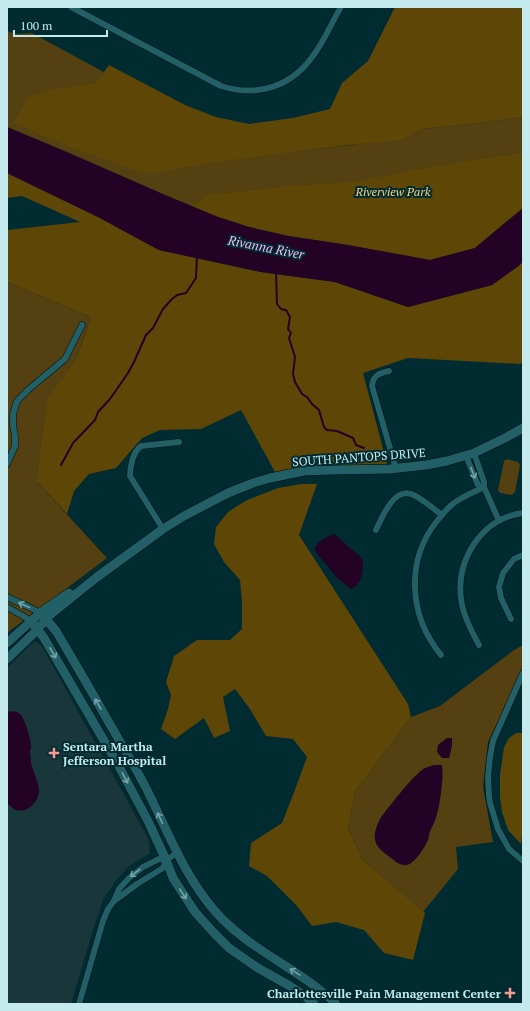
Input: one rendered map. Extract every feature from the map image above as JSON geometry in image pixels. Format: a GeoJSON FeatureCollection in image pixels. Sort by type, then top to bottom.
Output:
{"type":"FeatureCollection","features":[{"type":"Feature","properties":{"kind":"street"},"geometry":{"type":"LineString","coordinates":[[71,7],[221,86],[246,91],[264,89],[286,82],[301,70],[316,52],[340,7]]}},
{"type":"Feature","properties":{"kind":"street"},"geometry":{"type":"LineString","coordinates":[[7,464],[15,446],[13,414],[17,401],[65,359],[82,324]]}},
{"type":"Feature","properties":{"kind":"street"},"geometry":{"type":"LineString","coordinates":[[389,371],[376,375],[372,386],[396,468]]}},
{"type":"Feature","properties":{"kind":"street","name":"SOUTH PANTOPS DRIVE"},"geometry":{"type":"LineString","coordinates":[[43,616],[67,594],[97,577],[163,529],[210,502],[247,485],[270,478],[304,471],[396,468],[447,461],[470,455],[523,428]]}},
{"type":"Feature","properties":{"kind":"street"},"geometry":{"type":"LineString","coordinates":[[163,529],[130,476],[130,471],[135,452],[141,446],[179,442]]}},
{"type":"Feature","properties":{"kind":"street"},"geometry":{"type":"LineString","coordinates":[[470,455],[484,482],[484,487],[499,521]]}},
{"type":"Feature","properties":{"kind":"street"},"geometry":{"type":"LineString","coordinates":[[441,655],[432,643],[422,624],[416,605],[415,580],[418,558],[427,536],[446,510],[457,500],[484,487]]}},
{"type":"Feature","properties":{"kind":"street"},"geometry":{"type":"LineString","coordinates":[[376,530],[384,513],[394,498],[400,494],[413,494],[442,515]]}},
{"type":"Feature","properties":{"kind":"street"},"geometry":{"type":"LineString","coordinates":[[479,645],[468,623],[461,600],[460,589],[462,569],[478,538],[487,529],[507,516],[523,513]]}},
{"type":"Feature","properties":{"kind":"street"},"geometry":{"type":"LineString","coordinates":[[511,620],[501,598],[499,587],[503,573],[514,559],[523,555]]}},
{"type":"Feature","properties":{"kind":"street"},"geometry":{"type":"LineString","coordinates":[[7,597],[31,608],[43,616],[56,631],[127,753],[191,879],[215,912],[228,925],[259,950],[300,975],[321,990],[336,1004]]}},
{"type":"Feature","properties":{"kind":"street"},"geometry":{"type":"LineString","coordinates":[[7,607],[31,621],[44,638],[116,761],[148,821],[173,878],[202,921],[237,954],[290,986],[314,1004]]}},
{"type":"Feature","properties":{"kind":"street"},"geometry":{"type":"LineString","coordinates":[[7,643],[31,621],[43,616]]}},
{"type":"Feature","properties":{"kind":"street"},"geometry":{"type":"LineString","coordinates":[[7,659],[37,629],[43,616]]}},
{"type":"Feature","properties":{"kind":"street"},"geometry":{"type":"LineString","coordinates":[[523,673],[493,741],[488,777],[488,796],[498,828],[509,848],[523,862]]}},
{"type":"Feature","properties":{"kind":"street"},"geometry":{"type":"LineString","coordinates":[[114,901],[137,884],[163,868],[166,860],[177,853]]}},
{"type":"Feature","properties":{"kind":"street"},"geometry":{"type":"LineString","coordinates":[[79,1004],[102,926],[108,909],[114,901],[119,889],[143,866],[159,859],[166,860]]}},
{"type":"Feature","properties":{"kind":"shaded area","name":"Sentara Martha Jefferson Hospital"},"geometry":{"type":"Polygon","coordinates":[[[35,641],[43,648],[148,838],[150,846],[149,854],[128,867],[114,883],[103,900],[71,1004],[7,1004],[7,668],[35,641]]]}},
{"type":"Feature","properties":{"kind":"green space"},"geometry":{"type":"Polygon","coordinates":[[[395,7],[523,7],[523,117],[422,129],[401,140],[244,158],[152,174],[128,168],[65,145],[14,123],[28,97],[56,89],[96,83],[109,65],[185,105],[216,117],[249,124],[293,118],[330,109],[342,83],[368,61],[395,7]]]}},
{"type":"Feature","properties":{"kind":"green space","name":"Riverview Park"},"geometry":{"type":"Polygon","coordinates":[[[7,31],[16,34],[32,33],[122,82],[291,152],[351,145],[414,133],[422,129],[523,117],[523,152],[489,158],[523,170],[523,208],[517,213],[430,260],[348,245],[218,217],[7,127],[7,31]]]}},
{"type":"Feature","properties":{"kind":"green space"},"geometry":{"type":"Polygon","coordinates":[[[523,152],[523,208],[475,248],[430,260],[288,236],[249,227],[218,217],[192,206],[209,195],[282,187],[360,181],[413,170],[523,152]]]}},
{"type":"Feature","properties":{"kind":"green space"},"geometry":{"type":"Polygon","coordinates":[[[7,173],[98,217],[159,250],[261,272],[335,282],[408,307],[492,285],[523,262],[523,362],[520,364],[408,358],[363,373],[387,464],[311,467],[275,472],[241,410],[201,429],[160,430],[142,438],[116,468],[89,474],[74,491],[67,514],[36,481],[47,399],[76,359],[91,317],[7,282],[7,230],[80,222],[22,196],[7,198],[7,173]]]}},
{"type":"Feature","properties":{"kind":"green space"},"geometry":{"type":"Polygon","coordinates":[[[7,282],[91,317],[76,359],[47,400],[36,481],[107,558],[7,633],[7,282]]]}},
{"type":"Feature","properties":{"kind":"green space"},"geometry":{"type":"Polygon","coordinates":[[[507,459],[518,462],[520,465],[515,492],[512,495],[500,493],[498,490],[504,461],[507,459]]]}},
{"type":"Feature","properties":{"kind":"green space"},"geometry":{"type":"Polygon","coordinates":[[[301,484],[317,484],[299,535],[408,704],[411,717],[355,792],[348,828],[362,859],[425,913],[413,960],[384,953],[364,930],[336,922],[312,926],[297,906],[267,876],[249,866],[251,843],[282,823],[307,757],[293,739],[266,736],[250,709],[235,689],[223,697],[230,731],[214,738],[204,718],[175,739],[161,729],[171,695],[166,682],[174,656],[197,640],[230,640],[242,629],[240,580],[224,562],[214,544],[216,527],[228,512],[247,500],[278,488],[301,484]]]}},
{"type":"Feature","properties":{"kind":"green space"},"geometry":{"type":"Polygon","coordinates":[[[523,645],[523,669],[488,742],[483,787],[493,842],[456,847],[458,869],[423,912],[362,859],[348,828],[355,792],[411,717],[440,706],[514,650],[523,645]],[[426,768],[396,798],[381,817],[377,825],[376,843],[379,848],[398,863],[402,864],[421,843],[434,824],[440,800],[442,768],[426,768]]]}},
{"type":"Feature","properties":{"kind":"green space"},"geometry":{"type":"Polygon","coordinates":[[[516,733],[523,733],[523,827],[521,844],[508,830],[502,812],[500,797],[500,775],[504,747],[509,738],[516,733]]]}},
{"type":"Feature","properties":{"kind":"water","name":"Rivanna River"},"geometry":{"type":"Polygon","coordinates":[[[7,127],[218,217],[249,227],[288,236],[430,260],[475,248],[523,208],[523,262],[492,285],[408,307],[335,282],[261,272],[159,250],[98,217],[7,173],[7,127]]]}},
{"type":"Feature","properties":{"kind":"water"},"geometry":{"type":"Polygon","coordinates":[[[334,534],[357,553],[362,560],[363,568],[360,581],[351,589],[337,578],[315,551],[318,544],[334,534]]]}},
{"type":"Feature","properties":{"kind":"water"},"geometry":{"type":"Polygon","coordinates":[[[13,711],[19,713],[25,723],[31,747],[31,763],[39,790],[35,803],[28,809],[23,810],[14,809],[7,803],[7,712],[13,711]]]}},
{"type":"Feature","properties":{"kind":"water"},"geometry":{"type":"Polygon","coordinates":[[[447,738],[452,738],[449,758],[442,758],[437,752],[438,745],[447,738]]]}},
{"type":"Feature","properties":{"kind":"water"},"geometry":{"type":"Polygon","coordinates":[[[434,765],[442,765],[441,791],[436,819],[425,847],[410,864],[402,865],[396,862],[377,845],[375,839],[376,827],[386,810],[404,788],[421,771],[434,765]]]}},
{"type":"Feature","properties":{"kind":"waterway"},"geometry":{"type":"LineString","coordinates":[[61,465],[73,443],[95,420],[98,412],[110,399],[128,373],[146,335],[153,328],[163,309],[177,295],[186,293],[196,278],[197,256]]}},
{"type":"Feature","properties":{"kind":"waterway"},"geometry":{"type":"LineString","coordinates":[[276,272],[277,304],[281,309],[286,310],[290,317],[288,329],[291,333],[289,338],[295,357],[293,374],[295,382],[302,394],[307,397],[319,410],[324,427],[327,430],[337,431],[353,438],[356,445],[364,448]]}},
{"type":"Feature","properties":{"kind":"place","name":"Sentara Martha Jefferson Hospital"},"geometry":{"type":"Point","coordinates":[54,753]}},
{"type":"Feature","properties":{"kind":"place","name":"Charlottesville Pain Management Center"},"geometry":{"type":"Point","coordinates":[510,993]}}]}
